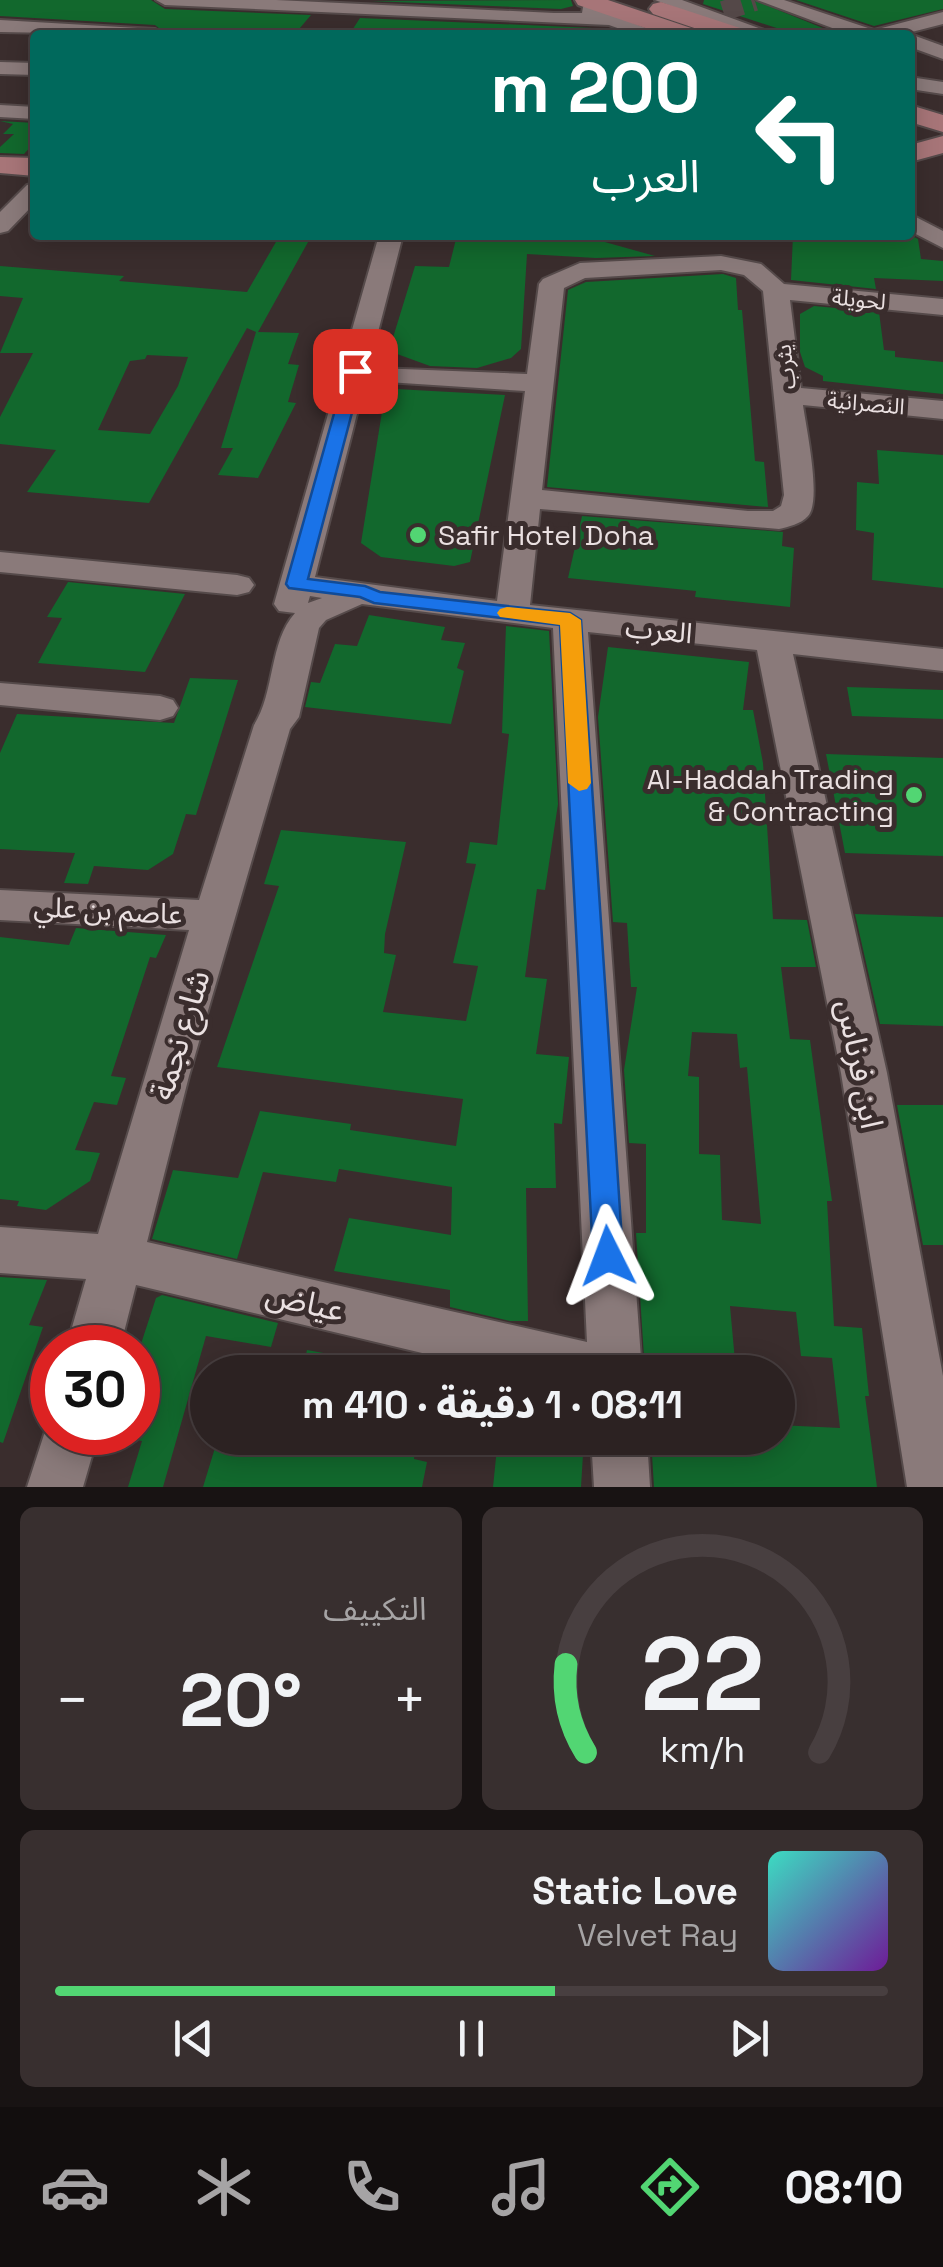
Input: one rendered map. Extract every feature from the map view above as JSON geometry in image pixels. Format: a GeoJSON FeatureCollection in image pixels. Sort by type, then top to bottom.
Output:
{"type":"FeatureCollection","features":[{"type":"Feature","properties":{"kind":"main road"},"geometry":{"type":"LineString","coordinates":[[636,0],[714,25]]}},
{"type":"Feature","properties":{"kind":"main road"},"geometry":{"type":"LineString","coordinates":[[600,15],[714,25]]}},
{"type":"Feature","properties":{"kind":"main road"},"geometry":{"type":"LineString","coordinates":[[915,97],[937,117]]}},
{"type":"Feature","properties":{"kind":"main road"},"geometry":{"type":"LineString","coordinates":[[915,137],[937,117]]}},
{"type":"Feature","properties":{"kind":"main road"},"geometry":{"type":"LineString","coordinates":[[915,147],[937,117]]}},
{"type":"Feature","properties":{"kind":"main road"},"geometry":{"type":"LineString","coordinates":[[915,162],[943,156]]}},
{"type":"Feature","properties":{"kind":"street"},"geometry":{"type":"LineString","coordinates":[[166,0],[600,15]]}},
{"type":"Feature","properties":{"kind":"street"},"geometry":{"type":"LineString","coordinates":[[558,0],[641,30]]}},
{"type":"Feature","properties":{"kind":"street"},"geometry":{"type":"LineString","coordinates":[[664,0],[714,25],[741,30]]}},
{"type":"Feature","properties":{"kind":"street"},"geometry":{"type":"LineString","coordinates":[[766,0],[854,30]]}},
{"type":"Feature","properties":{"kind":"street"},"geometry":{"type":"LineString","coordinates":[[210,24],[228,2]]}},
{"type":"Feature","properties":{"kind":"street"},"geometry":{"type":"LineString","coordinates":[[408,30],[420,6]]}},
{"type":"Feature","properties":{"kind":"street"},"geometry":{"type":"LineString","coordinates":[[897,30],[934,11]]}},
{"type":"Feature","properties":{"kind":"street"},"geometry":{"type":"LineString","coordinates":[[5,22],[97,30]]}},
{"type":"Feature","properties":{"kind":"street"},"geometry":{"type":"LineString","coordinates":[[915,42],[943,52]]}},
{"type":"Feature","properties":{"kind":"street"},"geometry":{"type":"LineString","coordinates":[[0,68],[30,70]]}},
{"type":"Feature","properties":{"kind":"street"},"geometry":{"type":"LineString","coordinates":[[915,89],[937,117]]}},
{"type":"Feature","properties":{"kind":"street"},"geometry":{"type":"LineString","coordinates":[[0,111],[30,113]]}},
{"type":"Feature","properties":{"kind":"street"},"geometry":{"type":"LineString","coordinates":[[0,226],[23,176]]}},
{"type":"Feature","properties":{"kind":"street"},"geometry":{"type":"LineString","coordinates":[[915,224],[943,241]]}},
{"type":"Feature","properties":{"kind":"street","name":"شارع نجمة"},"geometry":{"type":"LineString","coordinates":[[99,1325],[272,725],[268,716],[295,604],[390,240]]}},
{"type":"Feature","properties":{"kind":"street"},"geometry":{"type":"LineString","coordinates":[[512,614],[549,290],[556,279],[567,274],[721,262],[759,270],[776,291]]}},
{"type":"Feature","properties":{"kind":"street","name":"لحويلة"},"geometry":{"type":"LineString","coordinates":[[776,291],[943,307]]}},
{"type":"Feature","properties":{"kind":"street","name":"يثرب"},"geometry":{"type":"LineString","coordinates":[[528,498],[779,520],[796,510],[800,495],[776,291]]}},
{"type":"Feature","properties":{"kind":"street"},"geometry":{"type":"LineString","coordinates":[[386,374],[538,384]]}},
{"type":"Feature","properties":{"kind":"street","name":"النصرانية"},"geometry":{"type":"LineString","coordinates":[[788,396],[943,410]]}},
{"type":"Feature","properties":{"kind":"street"},"geometry":{"type":"LineString","coordinates":[[0,562],[237,585]]}},
{"type":"Feature","properties":{"kind":"street","name":"العرب"},"geometry":{"type":"LineString","coordinates":[[295,604],[361,598],[943,660]]}},
{"type":"Feature","properties":{"kind":"street"},"geometry":{"type":"LineString","coordinates":[[570,620],[614,1355]]}},
{"type":"Feature","properties":{"kind":"street","name":"ابن فرناس"},"geometry":{"type":"LineString","coordinates":[[772,642],[864,1073],[935,1487]]}},
{"type":"Feature","properties":{"kind":"street"},"geometry":{"type":"LineString","coordinates":[[0,694],[160,708]]}},
{"type":"Feature","properties":{"kind":"street","name":"عاصم بن علي"},"geometry":{"type":"LineString","coordinates":[[0,904],[216,916]]}},
{"type":"Feature","properties":{"kind":"street","name":"عياض"},"geometry":{"type":"LineString","coordinates":[[0,1250],[116,1258],[534,1355]]}},
{"type":"Feature","properties":{"kind":"street"},"geometry":{"type":"LineString","coordinates":[[620,1455],[622,1487]]}},
{"type":"Feature","properties":{"kind":"building"},"geometry":{"type":"Polygon","coordinates":[[[0,0],[151,0],[165,9],[311,15],[298,30],[162,30],[155,25],[0,16],[0,0]]]}},
{"type":"Feature","properties":{"kind":"building"},"geometry":{"type":"Polygon","coordinates":[[[571,0],[573,6],[561,9],[371,1],[571,0]]]}},
{"type":"Feature","properties":{"kind":"building"},"geometry":{"type":"Polygon","coordinates":[[[704,0],[753,0],[828,30],[783,30],[703,4],[704,0]]]}},
{"type":"Feature","properties":{"kind":"building"},"geometry":{"type":"Polygon","coordinates":[[[796,0],[943,0],[943,9],[874,26],[796,0]]]}},
{"type":"Feature","properties":{"kind":"building"},"geometry":{"type":"Polygon","coordinates":[[[360,18],[593,28],[593,30],[352,30],[360,18]]]}},
{"type":"Feature","properties":{"kind":"building"},"geometry":{"type":"Polygon","coordinates":[[[0,121],[30,123],[30,147],[24,154],[0,153],[0,147],[14,134],[3,134],[13,124],[0,121]]]}},
{"type":"Feature","properties":{"kind":"building"},"geometry":{"type":"Polygon","coordinates":[[[915,238],[921,259],[943,261],[943,281],[874,278],[876,289],[791,280],[793,240],[915,238]]]}},
{"type":"Feature","properties":{"kind":"building"},"geometry":{"type":"Polygon","coordinates":[[[277,240],[309,240],[258,332],[299,333],[288,364],[299,365],[288,402],[296,403],[258,478],[218,475],[233,448],[221,448],[256,332],[247,328],[149,503],[27,492],[56,450],[0,444],[0,417],[33,353],[0,353],[23,298],[0,296],[0,266],[124,276],[119,281],[247,292],[277,240]],[[147,355],[145,359],[130,361],[98,430],[150,434],[178,386],[188,357],[147,355]]]}},
{"type":"Feature","properties":{"kind":"building"},"geometry":{"type":"Polygon","coordinates":[[[456,240],[598,240],[655,256],[527,254],[521,349],[511,358],[477,368],[430,366],[397,354],[391,344],[415,266],[449,267],[456,240]]]}},
{"type":"Feature","properties":{"kind":"building"},"geometry":{"type":"Polygon","coordinates":[[[723,274],[736,278],[755,461],[764,462],[768,507],[547,487],[568,290],[586,282],[723,274]]]}},
{"type":"Feature","properties":{"kind":"building"},"geometry":{"type":"Polygon","coordinates":[[[814,306],[879,312],[884,350],[895,351],[895,357],[943,362],[943,394],[823,381],[823,376],[805,367],[800,352],[800,314],[814,306]]]}},
{"type":"Feature","properties":{"kind":"building"},"geometry":{"type":"Polygon","coordinates":[[[396,389],[505,395],[470,562],[454,566],[381,557],[361,543],[385,393],[396,389]]]}},
{"type":"Feature","properties":{"kind":"building"},"geometry":{"type":"Polygon","coordinates":[[[877,450],[943,455],[943,588],[872,580],[874,533],[856,530],[857,482],[879,484],[877,450]]]}},
{"type":"Feature","properties":{"kind":"building"},"geometry":{"type":"Polygon","coordinates":[[[582,516],[783,532],[782,546],[794,548],[790,607],[695,597],[696,591],[568,578],[582,516]]]}},
{"type":"Feature","properties":{"kind":"building"},"geometry":{"type":"Polygon","coordinates":[[[68,582],[185,594],[145,672],[38,663],[62,618],[47,617],[68,582]]]}},
{"type":"Feature","properties":{"kind":"building"},"geometry":{"type":"Polygon","coordinates":[[[369,615],[445,627],[441,640],[465,643],[457,668],[464,671],[451,724],[305,707],[311,682],[320,683],[335,644],[357,646],[369,615]]]}},
{"type":"Feature","properties":{"kind":"building"},"geometry":{"type":"Polygon","coordinates":[[[506,626],[549,631],[558,804],[545,890],[537,889],[525,977],[547,979],[536,1054],[569,1057],[562,1124],[554,1123],[556,1188],[526,1188],[528,1321],[510,1321],[450,1307],[450,1290],[334,1271],[349,1218],[451,1235],[452,1187],[339,1169],[336,1182],[263,1172],[237,1259],[152,1239],[173,1170],[238,1178],[260,1111],[351,1124],[350,1130],[456,1146],[463,1099],[217,1067],[279,886],[264,884],[281,830],[406,842],[385,934],[384,953],[396,955],[383,1012],[466,1021],[478,966],[453,963],[476,864],[466,863],[470,842],[497,845],[509,734],[502,733],[506,626]]]}},
{"type":"Feature","properties":{"kind":"building"},"geometry":{"type":"Polygon","coordinates":[[[608,647],[749,662],[743,710],[753,710],[763,763],[773,919],[807,920],[816,967],[781,967],[790,1039],[810,1040],[832,1201],[827,1201],[834,1326],[862,1328],[869,1396],[865,1396],[877,1487],[654,1487],[652,1455],[795,1455],[795,1426],[840,1428],[832,1358],[801,1356],[796,1312],[730,1306],[734,1355],[644,1355],[636,1233],[646,1233],[646,1144],[629,1143],[624,1070],[637,987],[631,987],[627,923],[613,922],[598,717],[608,647]],[[692,1032],[688,1076],[699,1077],[699,1154],[720,1155],[722,1220],[761,1224],[747,1067],[740,1068],[737,1034],[692,1032]]]}},
{"type":"Feature","properties":{"kind":"building"},"geometry":{"type":"Polygon","coordinates":[[[190,678],[238,680],[196,815],[186,814],[173,854],[148,870],[94,866],[88,884],[64,883],[75,853],[0,849],[0,753],[17,714],[174,723],[190,678]]]}},
{"type":"Feature","properties":{"kind":"building"},"geometry":{"type":"Polygon","coordinates":[[[847,687],[943,690],[943,719],[852,716],[847,687]]]}},
{"type":"Feature","properties":{"kind":"building"},"geometry":{"type":"Polygon","coordinates":[[[826,754],[943,758],[943,856],[845,853],[826,754]]]}},
{"type":"Feature","properties":{"kind":"building"},"geometry":{"type":"Polygon","coordinates":[[[855,914],[943,917],[943,1026],[880,1024],[855,914]]]}},
{"type":"Feature","properties":{"kind":"building"},"geometry":{"type":"Polygon","coordinates":[[[76,928],[166,935],[156,958],[150,957],[111,1076],[126,1078],[117,1105],[94,1102],[75,1150],[100,1153],[90,1181],[46,1210],[17,1206],[19,1201],[0,1199],[0,937],[69,945],[76,928]]]}},
{"type":"Feature","properties":{"kind":"building"},"geometry":{"type":"Polygon","coordinates":[[[897,1105],[943,1105],[943,1245],[923,1245],[897,1105]]]}},
{"type":"Feature","properties":{"kind":"building"},"geometry":{"type":"Polygon","coordinates":[[[0,1277],[47,1280],[29,1325],[30,1365],[3,1443],[0,1277]]]}},
{"type":"Feature","properties":{"kind":"building"},"geometry":{"type":"Polygon","coordinates":[[[162,1295],[278,1323],[271,1347],[206,1336],[201,1355],[190,1355],[190,1392],[163,1487],[128,1487],[138,1455],[160,1455],[160,1325],[147,1325],[156,1298],[162,1295]]]}},
{"type":"Feature","properties":{"kind":"building"},"geometry":{"type":"Polygon","coordinates":[[[307,1350],[334,1355],[306,1355],[307,1350]]]}},
{"type":"Feature","properties":{"kind":"building"},"geometry":{"type":"Polygon","coordinates":[[[213,1455],[415,1455],[414,1459],[427,1462],[422,1487],[203,1487],[213,1455]]]}},
{"type":"Feature","properties":{"kind":"building"},"geometry":{"type":"Polygon","coordinates":[[[496,1455],[583,1455],[581,1487],[493,1487],[496,1455]]]}},
{"type":"Feature","properties":{"kind":"tunnel"},"geometry":{"type":"LineString","coordinates":[[723,11],[755,1]]}},
{"type":"Feature","properties":{"kind":"slow traffic"},"geometry":{"type":"LineString","coordinates":[[507,613],[570,620],[579,783]]}},
{"type":"Feature","properties":{"kind":"place","name":"Safir Hotel Doha"},"geometry":{"type":"Point","coordinates":[418,535]}},
{"type":"Feature","properties":{"kind":"place","name":"Al-Haddah Trading & Contracting"},"geometry":{"type":"Point","coordinates":[914,795]}},
{"type":"Feature","properties":{"kind":"route"},"geometry":{"type":"LineString","coordinates":[[355,371],[296,584],[570,620],[608,1256]]}}]}
